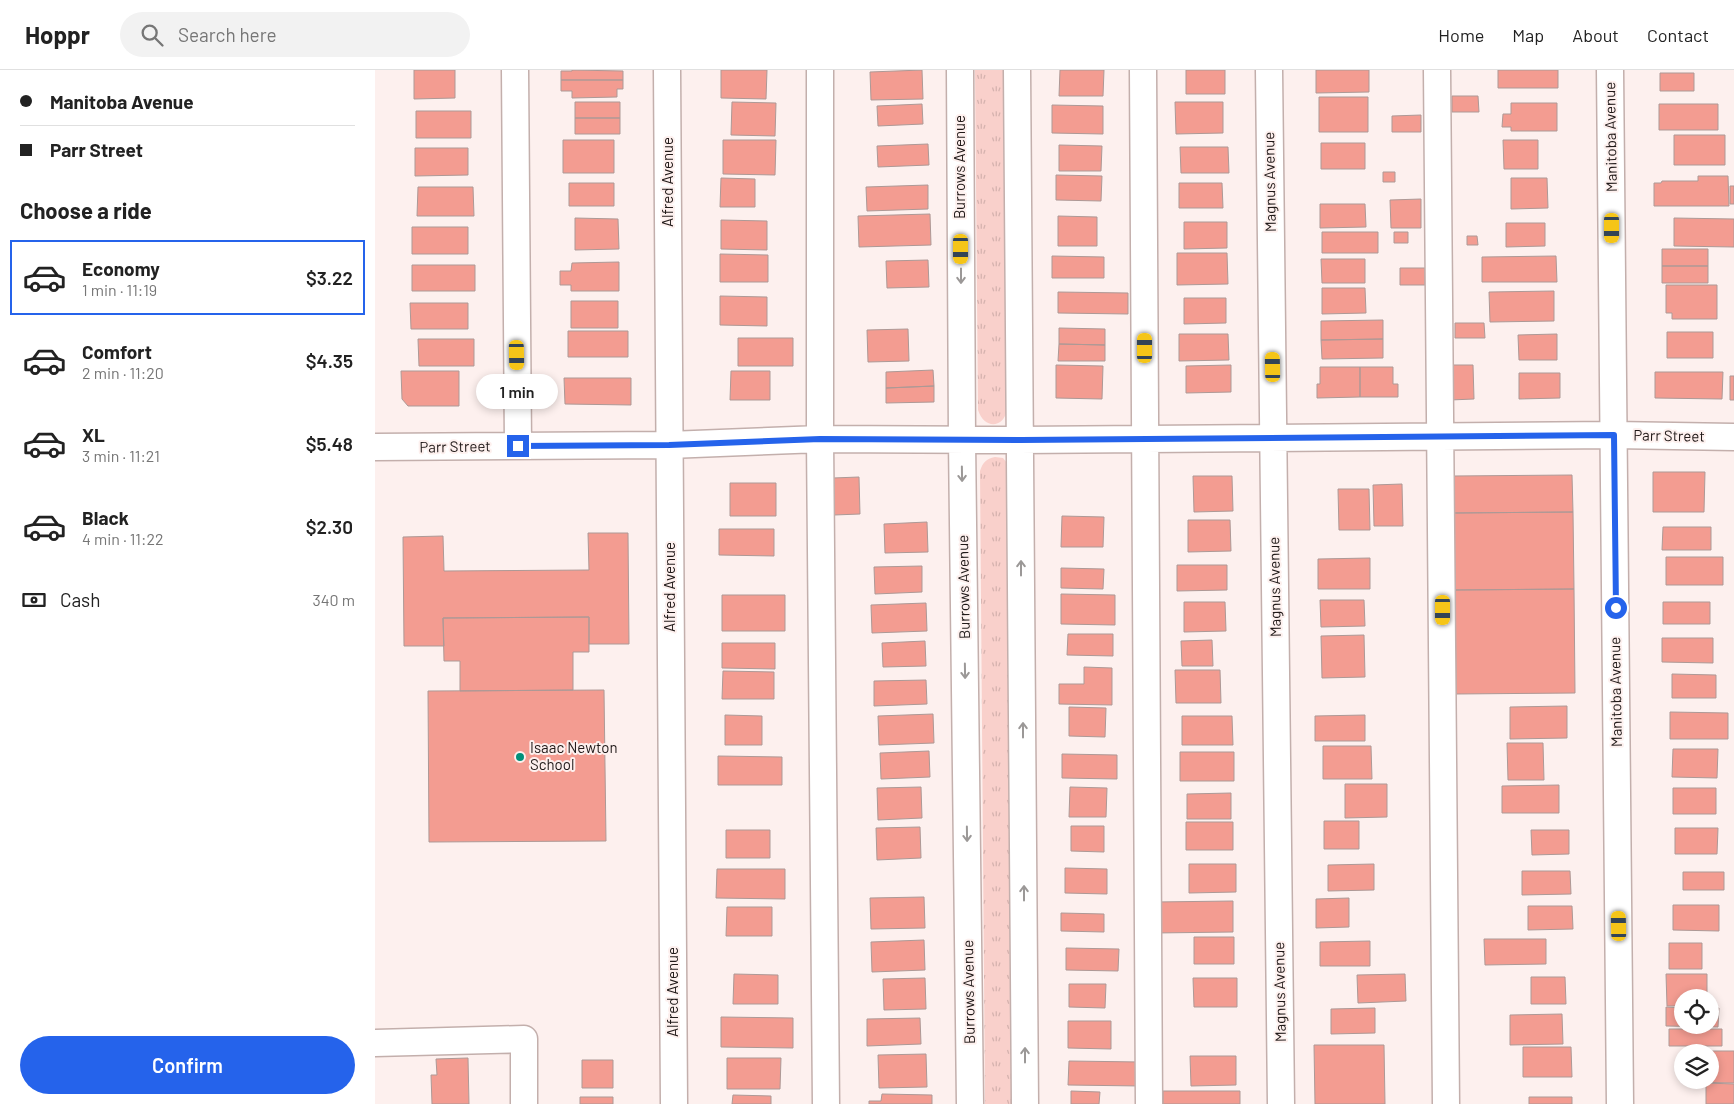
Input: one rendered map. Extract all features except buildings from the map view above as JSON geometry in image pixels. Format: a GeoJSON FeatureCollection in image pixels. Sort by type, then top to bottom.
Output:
{"type":"FeatureCollection","features":[{"type":"Feature","properties":{"kind":"street"},"geometry":{"type":"LineString","coordinates":[[515,70],[518,446]]}},
{"type":"Feature","properties":{"kind":"street","name":"Alfred Avenue"},"geometry":{"type":"LineString","coordinates":[[667,70],[674,1104]]}},
{"type":"Feature","properties":{"kind":"street"},"geometry":{"type":"LineString","coordinates":[[820,70],[820,439],[826,1104]]}},
{"type":"Feature","properties":{"kind":"street","name":"Burrows Avenue"},"geometry":{"type":"LineString","coordinates":[[960,70],[962,440],[970,1104]]}},
{"type":"Feature","properties":{"kind":"street"},"geometry":{"type":"LineString","coordinates":[[1017,70],[1025,1104]]}},
{"type":"Feature","properties":{"kind":"street"},"geometry":{"type":"LineString","coordinates":[[1143,70],[1149,1104]]}},
{"type":"Feature","properties":{"kind":"street","name":"Magnus Avenue"},"geometry":{"type":"LineString","coordinates":[[1269,70],[1281,1104]]}},
{"type":"Feature","properties":{"kind":"street"},"geometry":{"type":"LineString","coordinates":[[1437,70],[1446,1104]]}},
{"type":"Feature","properties":{"kind":"street","name":"Manitoba Avenue"},"geometry":{"type":"LineString","coordinates":[[1610,70],[1620,1104]]}},
{"type":"Feature","properties":{"kind":"street","name":"Parr Street"},"geometry":{"type":"LineString","coordinates":[[375,448],[669,445],[820,439],[1021,440],[1614,435],[1734,437]]}},
{"type":"Feature","properties":{"kind":"street"},"geometry":{"type":"LineString","coordinates":[[375,1042],[524,1039],[524,1104]]}},
{"type":"Feature","properties":{"kind":"green space"},"geometry":{"type":"Polygon","coordinates":[[[975,70],[1004,70],[1007,410],[1002,421],[993,424],[985,421],[978,410],[975,70]]]}},
{"type":"Feature","properties":{"kind":"green space"},"geometry":{"type":"Polygon","coordinates":[[[995,457],[1003,458],[1007,463],[1015,1104],[985,1104],[980,471],[985,461],[995,457]]]}},
{"type":"Feature","properties":{"kind":"place","name":"Isaac Newton School"},"geometry":{"type":"Point","coordinates":[520,757]}},
{"type":"Feature","properties":{"kind":"route"},"geometry":{"type":"LineString","coordinates":[[518,446],[669,445],[820,439],[1021,440],[1614,435],[1616,608]]}}]}
